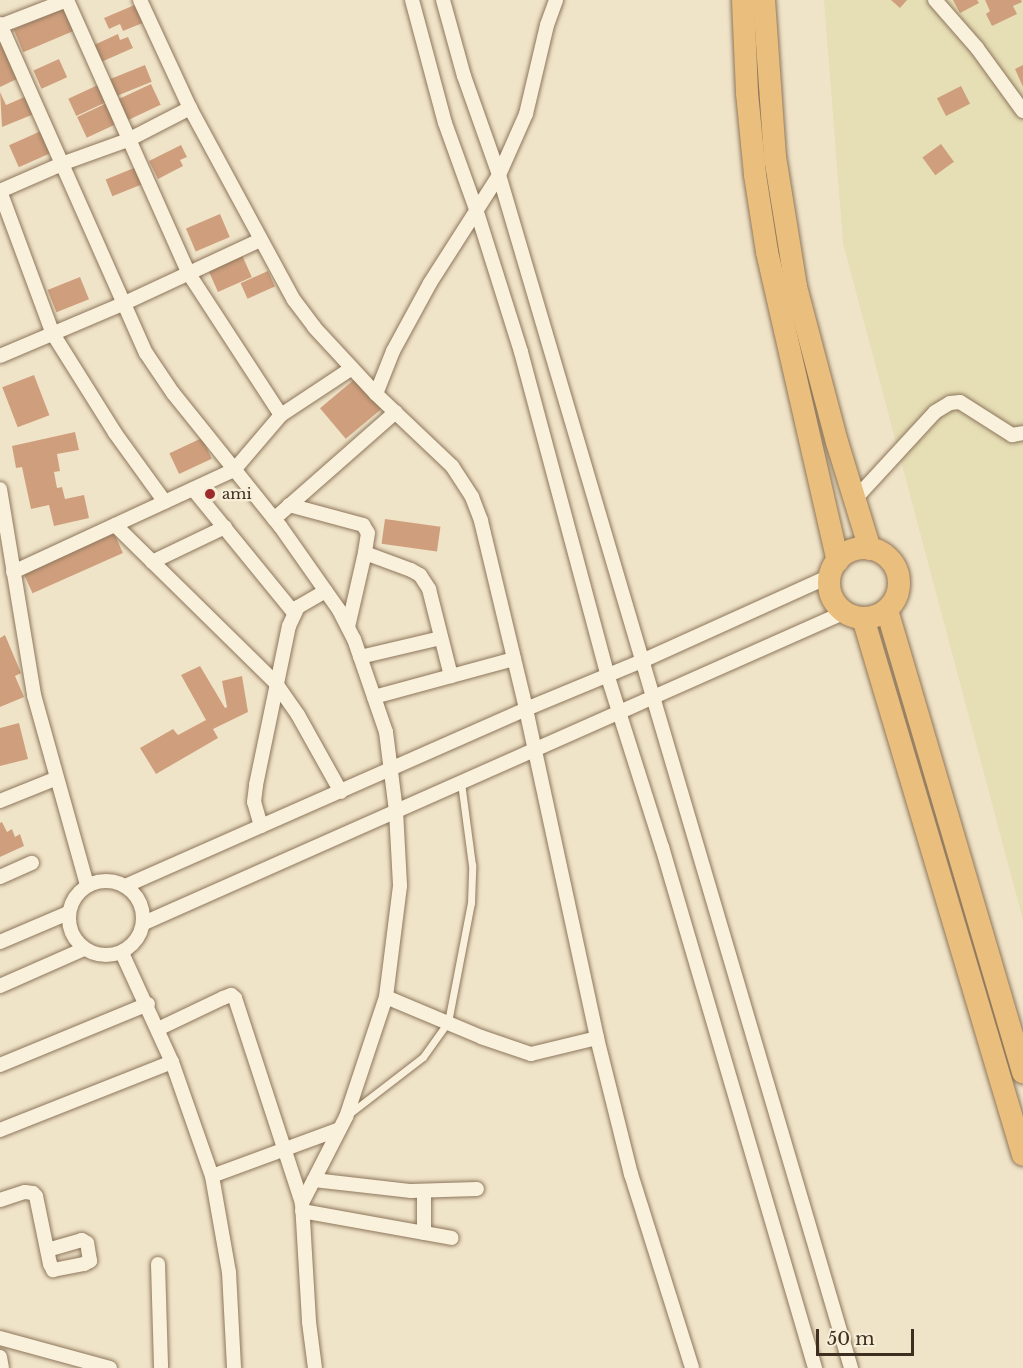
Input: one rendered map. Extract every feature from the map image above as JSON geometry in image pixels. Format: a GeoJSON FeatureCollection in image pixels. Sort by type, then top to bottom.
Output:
{"type":"FeatureCollection","features":[{"type":"Feature","properties":{"kind":"highway"},"geometry":{"type":"LineString","coordinates":[[742,0],[747,93],[766,252],[834,568],[832,596],[854,615],[1023,1155]]}},
{"type":"Feature","properties":{"kind":"highway"},"geometry":{"type":"LineString","coordinates":[[764,0],[782,212],[810,343],[870,549]]}},
{"type":"Feature","properties":{"kind":"highway"},"geometry":{"type":"LineString","coordinates":[[834,568],[847,553],[870,549],[888,557],[898,574],[897,593],[887,609],[880,614],[854,615]]}},
{"type":"Feature","properties":{"kind":"highway"},"geometry":{"type":"LineString","coordinates":[[887,609],[1023,1072]]}},
{"type":"Feature","properties":{"kind":"street"},"geometry":{"type":"LineString","coordinates":[[281,415],[189,273],[67,0],[0,25],[64,163],[146,353],[159,373],[274,519],[326,591],[348,627],[386,732],[396,811],[399,905],[386,998],[343,1123],[302,1207]]}},
{"type":"Feature","properties":{"kind":"street"},"geometry":{"type":"LineString","coordinates":[[140,0],[190,108],[294,300],[314,327],[376,394],[452,466],[472,497],[487,541],[597,1038],[631,1174],[692,1368]]}},
{"type":"Feature","properties":{"kind":"street"},"geometry":{"type":"LineString","coordinates":[[412,0],[445,123],[476,209],[521,352],[607,674],[665,859],[815,1368]]}},
{"type":"Feature","properties":{"kind":"street"},"geometry":{"type":"LineString","coordinates":[[443,0],[464,76],[499,175],[851,1368]]}},
{"type":"Feature","properties":{"kind":"street"},"geometry":{"type":"LineString","coordinates":[[376,394],[405,327],[499,175],[526,114],[547,25],[556,0]]}},
{"type":"Feature","properties":{"kind":"street"},"geometry":{"type":"LineString","coordinates":[[935,0],[977,48],[1023,111]]}},
{"type":"Feature","properties":{"kind":"street"},"geometry":{"type":"LineString","coordinates":[[165,502],[115,433],[53,334],[0,191],[64,163],[128,140],[190,108]]}},
{"type":"Feature","properties":{"kind":"street"},"geometry":{"type":"LineString","coordinates":[[0,356],[125,303],[260,240]]}},
{"type":"Feature","properties":{"kind":"street"},"geometry":{"type":"LineString","coordinates":[[13,572],[234,470],[281,415],[352,368]]}},
{"type":"Feature","properties":{"kind":"street"},"geometry":{"type":"LineString","coordinates":[[855,499],[935,412],[950,403],[960,402],[1012,435],[1023,433]]}},
{"type":"Feature","properties":{"kind":"street"},"geometry":{"type":"LineString","coordinates":[[274,519],[396,412]]}},
{"type":"Feature","properties":{"kind":"street"},"geometry":{"type":"LineString","coordinates":[[0,489],[34,695],[55,779],[87,885]]}},
{"type":"Feature","properties":{"kind":"street"},"geometry":{"type":"LineString","coordinates":[[193,489],[294,613]]}},
{"type":"Feature","properties":{"kind":"street"},"geometry":{"type":"LineString","coordinates":[[289,505],[363,525],[368,533],[348,627]]}},
{"type":"Feature","properties":{"kind":"street"},"geometry":{"type":"LineString","coordinates":[[115,525],[275,682],[297,715],[341,792]]}},
{"type":"Feature","properties":{"kind":"street"},"geometry":{"type":"LineString","coordinates":[[153,562],[225,527]]}},
{"type":"Feature","properties":{"kind":"street"},"geometry":{"type":"LineString","coordinates":[[365,553],[420,575],[429,589],[451,676]]}},
{"type":"Feature","properties":{"kind":"street"},"geometry":{"type":"LineString","coordinates":[[125,886],[526,709],[642,661],[834,568]]}},
{"type":"Feature","properties":{"kind":"street"},"geometry":{"type":"LineString","coordinates":[[261,826],[254,796],[275,682],[294,613],[298,607],[326,591]]}},
{"type":"Feature","properties":{"kind":"street"},"geometry":{"type":"LineString","coordinates":[[144,923],[654,698],[854,615]]}},
{"type":"Feature","properties":{"kind":"street"},"geometry":{"type":"LineString","coordinates":[[360,657],[441,638]]}},
{"type":"Feature","properties":{"kind":"street"},"geometry":{"type":"LineString","coordinates":[[374,697],[514,659]]}},
{"type":"Feature","properties":{"kind":"street"},"geometry":{"type":"LineString","coordinates":[[0,801],[55,779]]}},
{"type":"Feature","properties":{"kind":"street"},"geometry":{"type":"LineString","coordinates":[[0,877],[32,863]]}},
{"type":"Feature","properties":{"kind":"street"},"geometry":{"type":"LineString","coordinates":[[106,880],[125,886],[140,901],[144,923],[140,935],[133,945],[122,953],[103,956],[84,949],[71,933],[68,913],[78,892],[87,885],[106,880]]}},
{"type":"Feature","properties":{"kind":"street"},"geometry":{"type":"LineString","coordinates":[[0,942],[68,913]]}},
{"type":"Feature","properties":{"kind":"street"},"geometry":{"type":"LineString","coordinates":[[0,986],[84,949]]}},
{"type":"Feature","properties":{"kind":"street"},"geometry":{"type":"LineString","coordinates":[[122,953],[148,1004],[172,1062],[212,1176],[229,1272],[234,1368]]}},
{"type":"Feature","properties":{"kind":"street"},"geometry":{"type":"LineString","coordinates":[[158,1029],[223,998],[231,995],[235,998],[286,1148],[302,1207],[309,1322],[315,1368]]}},
{"type":"Feature","properties":{"kind":"street"},"geometry":{"type":"LineString","coordinates":[[386,998],[481,1037],[531,1054],[597,1038]]}},
{"type":"Feature","properties":{"kind":"street"},"geometry":{"type":"LineString","coordinates":[[0,1065],[148,1004]]}},
{"type":"Feature","properties":{"kind":"street"},"geometry":{"type":"LineString","coordinates":[[0,1130],[172,1062]]}},
{"type":"Feature","properties":{"kind":"street"},"geometry":{"type":"LineString","coordinates":[[212,1176],[343,1123]]}},
{"type":"Feature","properties":{"kind":"street"},"geometry":{"type":"LineString","coordinates":[[314,1180],[355,1186],[424,1191],[477,1189]]}},
{"type":"Feature","properties":{"kind":"street"},"geometry":{"type":"LineString","coordinates":[[424,1191],[424,1233]]}},
{"type":"Feature","properties":{"kind":"street"},"geometry":{"type":"LineString","coordinates":[[0,1200],[25,1192],[33,1193],[38,1200],[47,1250]]}},
{"type":"Feature","properties":{"kind":"street"},"geometry":{"type":"LineString","coordinates":[[302,1207],[452,1238]]}},
{"type":"Feature","properties":{"kind":"street"},"geometry":{"type":"LineString","coordinates":[[158,1264],[161,1368]]}},
{"type":"Feature","properties":{"kind":"street"},"geometry":{"type":"LineString","coordinates":[[0,1338],[110,1368]]}},
{"type":"Feature","properties":{"kind":"street"},"geometry":{"type":"LineString","coordinates":[[0,1357],[2,1368]]}},
{"type":"Feature","properties":{"kind":"lane"},"geometry":{"type":"LineString","coordinates":[[343,1123],[423,1058],[448,1022],[471,903],[472,865],[461,783]]}},
{"type":"Feature","properties":{"kind":"shaded area"},"geometry":{"type":"Polygon","coordinates":[[[824,0],[1023,0],[1023,920],[843,243],[824,0]]]}},
{"type":"Feature","properties":{"kind":"building"},"geometry":{"type":"Polygon","coordinates":[[[891,0],[907,0],[900,8],[891,0]]]}},
{"type":"Feature","properties":{"kind":"building"},"geometry":{"type":"Polygon","coordinates":[[[953,0],[977,0],[979,3],[960,13],[953,0]]]}},
{"type":"Feature","properties":{"kind":"building"},"geometry":{"type":"Polygon","coordinates":[[[985,0],[1021,0],[1022,2],[1013,6],[1017,14],[992,26],[986,14],[990,11],[985,0]]]}},
{"type":"Feature","properties":{"kind":"building"},"geometry":{"type":"Polygon","coordinates":[[[137,4],[145,22],[123,31],[120,24],[109,29],[104,18],[137,4]]]}},
{"type":"Feature","properties":{"kind":"building"},"geometry":{"type":"Polygon","coordinates":[[[66,7],[76,30],[23,52],[14,29],[66,7]]]}},
{"type":"Feature","properties":{"kind":"building"},"geometry":{"type":"Polygon","coordinates":[[[118,34],[120,40],[128,37],[133,48],[101,62],[94,45],[118,34]]]}},
{"type":"Feature","properties":{"kind":"building"},"geometry":{"type":"Polygon","coordinates":[[[0,35],[19,78],[0,87],[0,35]]]}},
{"type":"Feature","properties":{"kind":"building"},"geometry":{"type":"Polygon","coordinates":[[[59,59],[67,77],[42,89],[33,70],[59,59]]]}},
{"type":"Feature","properties":{"kind":"building"},"geometry":{"type":"Polygon","coordinates":[[[145,65],[152,82],[117,96],[110,79],[145,65]]]}},
{"type":"Feature","properties":{"kind":"building"},"geometry":{"type":"Polygon","coordinates":[[[1023,65],[1023,87],[1015,69],[1023,65]]]}},
{"type":"Feature","properties":{"kind":"building"},"geometry":{"type":"Polygon","coordinates":[[[100,84],[108,101],[76,116],[68,99],[100,84]]]}},
{"type":"Feature","properties":{"kind":"building"},"geometry":{"type":"Polygon","coordinates":[[[151,84],[161,105],[128,120],[118,99],[151,84]]]}},
{"type":"Feature","properties":{"kind":"building"},"geometry":{"type":"Polygon","coordinates":[[[961,86],[970,104],[946,116],[937,98],[961,86]]]}},
{"type":"Feature","properties":{"kind":"building"},"geometry":{"type":"Polygon","coordinates":[[[0,92],[6,105],[27,96],[34,114],[2,127],[0,92]]]}},
{"type":"Feature","properties":{"kind":"building"},"geometry":{"type":"Polygon","coordinates":[[[107,103],[117,124],[87,138],[77,117],[107,103]]]}},
{"type":"Feature","properties":{"kind":"building"},"geometry":{"type":"Polygon","coordinates":[[[41,131],[51,153],[19,167],[9,145],[41,131]]]}},
{"type":"Feature","properties":{"kind":"building"},"geometry":{"type":"Polygon","coordinates":[[[941,144],[954,162],[935,175],[922,158],[941,144]]]}},
{"type":"Feature","properties":{"kind":"building"},"geometry":{"type":"Polygon","coordinates":[[[181,145],[187,157],[180,160],[183,166],[158,179],[149,161],[181,145]]]}},
{"type":"Feature","properties":{"kind":"building"},"geometry":{"type":"Polygon","coordinates":[[[139,166],[146,183],[112,196],[106,179],[139,166]]]}},
{"type":"Feature","properties":{"kind":"building"},"geometry":{"type":"Polygon","coordinates":[[[220,214],[230,237],[196,251],[186,228],[220,214]]]}},
{"type":"Feature","properties":{"kind":"building"},"geometry":{"type":"Polygon","coordinates":[[[242,255],[252,277],[218,292],[208,270],[242,255]]]}},
{"type":"Feature","properties":{"kind":"building"},"geometry":{"type":"Polygon","coordinates":[[[268,271],[275,287],[248,299],[241,283],[268,271]]]}},
{"type":"Feature","properties":{"kind":"building"},"geometry":{"type":"Polygon","coordinates":[[[80,277],[89,299],[57,312],[48,290],[80,277]]]}},
{"type":"Feature","properties":{"kind":"building"},"geometry":{"type":"Polygon","coordinates":[[[34,375],[49,415],[18,427],[2,387],[34,375]]]}},
{"type":"Feature","properties":{"kind":"building"},"geometry":{"type":"Polygon","coordinates":[[[356,378],[382,409],[346,439],[320,408],[356,378]]]}},
{"type":"Feature","properties":{"kind":"building"},"geometry":{"type":"Polygon","coordinates":[[[75,432],[79,450],[57,454],[60,471],[54,472],[57,488],[62,487],[65,499],[84,495],[89,518],[54,526],[49,505],[31,509],[22,467],[16,468],[12,446],[75,432]]]}},
{"type":"Feature","properties":{"kind":"building"},"geometry":{"type":"Polygon","coordinates":[[[202,438],[212,459],[179,474],[169,453],[202,438]]]}},
{"type":"Feature","properties":{"kind":"building"},"geometry":{"type":"Polygon","coordinates":[[[385,519],[440,527],[437,552],[382,544],[385,519]]]}},
{"type":"Feature","properties":{"kind":"building"},"geometry":{"type":"Polygon","coordinates":[[[114,533],[123,553],[33,593],[24,573],[114,533]]]}},
{"type":"Feature","properties":{"kind":"building"},"geometry":{"type":"Polygon","coordinates":[[[5,635],[21,673],[15,676],[24,697],[0,707],[0,638],[5,635]]]}},
{"type":"Feature","properties":{"kind":"building"},"geometry":{"type":"Polygon","coordinates":[[[200,666],[225,708],[227,707],[222,681],[242,676],[248,712],[213,729],[218,738],[156,774],[140,748],[173,729],[178,735],[206,720],[181,675],[200,666]]]}},
{"type":"Feature","properties":{"kind":"building"},"geometry":{"type":"Polygon","coordinates":[[[19,723],[28,759],[0,766],[0,728],[19,723]]]}},
{"type":"Feature","properties":{"kind":"building"},"geometry":{"type":"Polygon","coordinates":[[[2,822],[7,832],[12,829],[15,837],[20,834],[24,846],[0,857],[0,823],[2,822]]]}},
{"type":"Feature","properties":{"kind":"place","name":"ami"},"geometry":{"type":"Point","coordinates":[210,494]}}]}
